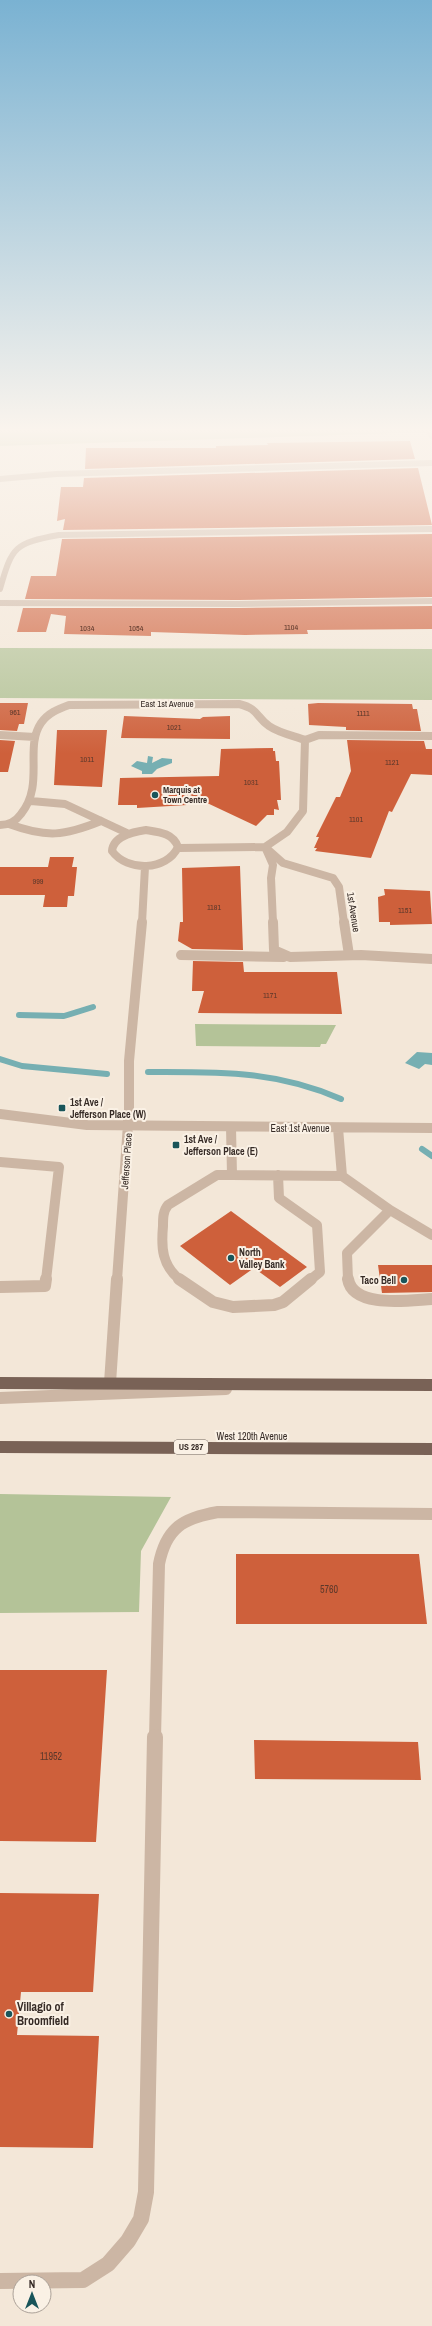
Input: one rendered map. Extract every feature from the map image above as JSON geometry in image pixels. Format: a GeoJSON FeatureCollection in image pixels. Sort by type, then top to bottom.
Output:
{"type":"FeatureCollection","features":[{"type":"Feature","properties":{"kind":"main road"},"geometry":{"type":"LineString","coordinates":[[0,1383],[432,1385]]}},
{"type":"Feature","properties":{"kind":"main road","name":"West 120th Avenue"},"geometry":{"type":"LineString","coordinates":[[0,1447],[432,1449]]}},
{"type":"Feature","properties":{"kind":"street"},"geometry":{"type":"LineString","coordinates":[[0,589],[9,556],[18,548],[37,540],[53,537]]}},
{"type":"Feature","properties":{"kind":"street"},"geometry":{"type":"LineString","coordinates":[[0,603],[238,604],[432,601]]}},
{"type":"Feature","properties":{"kind":"street","name":"East 1st Avenue"},"geometry":{"type":"LineString","coordinates":[[31,801],[35,737],[47,713],[56,707],[69,705],[239,704],[257,712],[262,721],[270,727],[305,740]]}},
{"type":"Feature","properties":{"kind":"street"},"geometry":{"type":"LineString","coordinates":[[0,735],[35,737]]}},
{"type":"Feature","properties":{"kind":"street"},"geometry":{"type":"LineString","coordinates":[[179,848],[265,847],[277,842],[299,820],[303,811],[305,740],[319,735],[432,736]]}},
{"type":"Feature","properties":{"kind":"street"},"geometry":{"type":"LineString","coordinates":[[9,824],[22,814],[31,801],[65,804],[126,833]]}},
{"type":"Feature","properties":{"kind":"street"},"geometry":{"type":"LineString","coordinates":[[0,825],[9,824],[36,834],[54,836],[69,834],[101,821]]}},
{"type":"Feature","properties":{"kind":"street"},"geometry":{"type":"LineString","coordinates":[[146,830],[161,832],[173,837],[178,842],[179,848],[170,860],[145,867],[128,864],[114,855],[112,849],[114,843],[126,833],[146,830]]}},
{"type":"Feature","properties":{"kind":"street"},"geometry":{"type":"LineString","coordinates":[[265,847],[273,859],[274,867],[271,878],[274,950],[290,957]]}},
{"type":"Feature","properties":{"kind":"street","name":"1st Avenue"},"geometry":{"type":"LineString","coordinates":[[265,847],[283,863],[333,878],[339,886],[349,955]]}},
{"type":"Feature","properties":{"kind":"street","name":"Jefferson Place"},"geometry":{"type":"LineString","coordinates":[[110,1383],[128,1126],[129,1061],[142,924],[145,867]]}},
{"type":"Feature","properties":{"kind":"street"},"geometry":{"type":"LineString","coordinates":[[181,955],[290,957],[349,955],[432,958]]}},
{"type":"Feature","properties":{"kind":"street","name":"East 1st Avenue"},"geometry":{"type":"LineString","coordinates":[[0,1114],[88,1125],[231,1128],[432,1128]]}},
{"type":"Feature","properties":{"kind":"street"},"geometry":{"type":"LineString","coordinates":[[231,1128],[232,1175]]}},
{"type":"Feature","properties":{"kind":"street"},"geometry":{"type":"LineString","coordinates":[[338,1128],[342,1176]]}},
{"type":"Feature","properties":{"kind":"street"},"geometry":{"type":"LineString","coordinates":[[0,1162],[59,1167],[45,1286],[0,1287]]}},
{"type":"Feature","properties":{"kind":"street"},"geometry":{"type":"LineString","coordinates":[[278,1175],[279,1198],[317,1225],[320,1272],[283,1302],[274,1305],[234,1307],[213,1302],[190,1288],[172,1273],[164,1260],[161,1246],[164,1210],[168,1205],[217,1175],[278,1175],[342,1176],[390,1210],[432,1235]]}},
{"type":"Feature","properties":{"kind":"street"},"geometry":{"type":"LineString","coordinates":[[390,1210],[347,1253],[350,1288],[354,1292],[366,1298],[432,1299]]}},
{"type":"Feature","properties":{"kind":"street"},"geometry":{"type":"LineString","coordinates":[[0,1398],[358,1384]]}},
{"type":"Feature","properties":{"kind":"street"},"geometry":{"type":"LineString","coordinates":[[0,2281],[83,2280],[108,2264],[128,2241],[142,2219],[146,2192],[159,1572],[162,1548],[182,1522],[196,1515],[218,1512],[432,1514]]}},
{"type":"Feature","properties":{"kind":"green space"},"geometry":{"type":"Polygon","coordinates":[[[0,648],[432,649],[432,700],[0,698],[0,648]]]}},
{"type":"Feature","properties":{"kind":"green space"},"geometry":{"type":"Polygon","coordinates":[[[195,1024],[336,1025],[326,1044],[321,1044],[320,1047],[196,1046],[195,1024]]]}},
{"type":"Feature","properties":{"kind":"green space"},"geometry":{"type":"Polygon","coordinates":[[[0,1494],[171,1497],[141,1551],[139,1612],[0,1613],[0,1494]]]}},
{"type":"Feature","properties":{"kind":"water"},"geometry":{"type":"Polygon","coordinates":[[[148,756],[153,757],[152,763],[162,758],[172,759],[172,763],[157,769],[152,774],[142,774],[142,771],[131,766],[137,761],[147,763],[148,756]]]}},
{"type":"Feature","properties":{"kind":"water"},"geometry":{"type":"Polygon","coordinates":[[[417,1052],[432,1053],[432,1065],[425,1064],[419,1069],[405,1063],[417,1052]]]}},
{"type":"Feature","properties":{"kind":"building"},"geometry":{"type":"Polygon","coordinates":[[[244,537],[432,537],[432,597],[238,600],[25,599],[31,576],[56,576],[62,539],[244,537]]]}},
{"type":"Feature","properties":{"kind":"building"},"geometry":{"type":"Polygon","coordinates":[[[432,606],[432,629],[307,630],[308,634],[245,635],[151,632],[151,636],[64,634],[66,616],[51,614],[46,632],[17,632],[23,608],[432,606]]]}},
{"type":"Feature","properties":{"kind":"building"},"geometry":{"type":"Polygon","coordinates":[[[0,703],[28,703],[24,724],[19,724],[17,731],[0,730],[0,703]]]}},
{"type":"Feature","properties":{"kind":"building"},"geometry":{"type":"Polygon","coordinates":[[[308,704],[412,704],[413,709],[417,709],[421,731],[346,730],[346,727],[309,725],[308,704]]]}},
{"type":"Feature","properties":{"kind":"building"},"geometry":{"type":"Polygon","coordinates":[[[124,716],[200,719],[203,717],[230,716],[230,739],[121,738],[124,716]]]}},
{"type":"Feature","properties":{"kind":"building"},"geometry":{"type":"Polygon","coordinates":[[[57,730],[107,730],[102,787],[54,785],[57,730]]]}},
{"type":"Feature","properties":{"kind":"building"},"geometry":{"type":"Polygon","coordinates":[[[0,740],[15,741],[8,772],[0,772],[0,740]]]}},
{"type":"Feature","properties":{"kind":"building"},"geometry":{"type":"Polygon","coordinates":[[[347,740],[424,741],[426,749],[432,749],[432,775],[411,774],[392,812],[389,811],[371,858],[315,851],[317,848],[314,848],[319,837],[316,837],[336,797],[340,797],[351,771],[347,740]]]}},
{"type":"Feature","properties":{"kind":"building"},"geometry":{"type":"Polygon","coordinates":[[[273,748],[273,751],[275,751],[276,761],[279,761],[281,800],[277,800],[279,810],[274,809],[274,815],[267,815],[256,826],[188,794],[187,805],[137,808],[137,805],[118,805],[120,778],[219,776],[221,749],[273,748]]]}},
{"type":"Feature","properties":{"kind":"building"},"geometry":{"type":"Polygon","coordinates":[[[50,857],[74,857],[72,867],[77,867],[74,896],[68,896],[67,907],[43,907],[45,895],[0,895],[0,867],[48,867],[50,857]]]}},
{"type":"Feature","properties":{"kind":"building"},"geometry":{"type":"Polygon","coordinates":[[[240,866],[243,950],[192,949],[178,941],[180,922],[183,922],[182,868],[240,866]]]}},
{"type":"Feature","properties":{"kind":"building"},"geometry":{"type":"Polygon","coordinates":[[[384,889],[430,891],[432,924],[390,925],[390,922],[379,922],[378,897],[385,895],[384,889]]]}},
{"type":"Feature","properties":{"kind":"building"},"geometry":{"type":"Polygon","coordinates":[[[193,961],[243,962],[244,972],[337,972],[342,1014],[198,1013],[204,991],[192,991],[193,961]]]}},
{"type":"Feature","properties":{"kind":"building","name":"North Valley Bank"},"geometry":{"type":"Polygon","coordinates":[[[231,1211],[307,1267],[280,1287],[254,1268],[230,1285],[180,1246],[231,1211]]]}},
{"type":"Feature","properties":{"kind":"building","name":"Taco Bell"},"geometry":{"type":"Polygon","coordinates":[[[378,1265],[432,1265],[432,1292],[382,1293],[378,1265]]]}},
{"type":"Feature","properties":{"kind":"building"},"geometry":{"type":"Polygon","coordinates":[[[236,1554],[419,1554],[427,1624],[236,1624],[236,1554]]]}},
{"type":"Feature","properties":{"kind":"building"},"geometry":{"type":"Polygon","coordinates":[[[0,1670],[107,1670],[96,1842],[0,1841],[0,1670]]]}},
{"type":"Feature","properties":{"kind":"building"},"geometry":{"type":"Polygon","coordinates":[[[254,1740],[418,1742],[421,1780],[255,1779],[254,1740]]]}},
{"type":"Feature","properties":{"kind":"building","name":"Villagio of Broomfield"},"geometry":{"type":"Polygon","coordinates":[[[0,1893],[99,1894],[93,1992],[21,1992],[17,2035],[99,2036],[93,2148],[0,2147],[0,1893]]]}},
{"type":"Feature","properties":{"kind":"waterway"},"geometry":{"type":"LineString","coordinates":[[19,1015],[64,1016],[93,1007]]}},
{"type":"Feature","properties":{"kind":"waterway"},"geometry":{"type":"LineString","coordinates":[[0,1059],[22,1066],[107,1074]]}},
{"type":"Feature","properties":{"kind":"waterway"},"geometry":{"type":"LineString","coordinates":[[148,1072],[222,1073],[269,1078],[293,1083],[341,1099]]}},
{"type":"Feature","properties":{"kind":"waterway"},"geometry":{"type":"LineString","coordinates":[[422,1149],[432,1156]]}},
{"type":"Feature","properties":{"kind":"place","name":"Marquis at Town Centre"},"geometry":{"type":"Point","coordinates":[155,795]}},
{"type":"Feature","properties":{"kind":"place","name":"1st Ave / Jefferson Place (W)"},"geometry":{"type":"Point","coordinates":[62,1108]}},
{"type":"Feature","properties":{"kind":"place","name":"1st Ave / Jefferson Place (E)"},"geometry":{"type":"Point","coordinates":[176,1145]}},
{"type":"Feature","properties":{"kind":"place","name":"North Valley Bank"},"geometry":{"type":"Point","coordinates":[231,1258]}},
{"type":"Feature","properties":{"kind":"place","name":"Taco Bell"},"geometry":{"type":"Point","coordinates":[404,1280]}},
{"type":"Feature","properties":{"kind":"place","name":"Villagio of Broomfield"},"geometry":{"type":"Point","coordinates":[9,2014]}}]}
